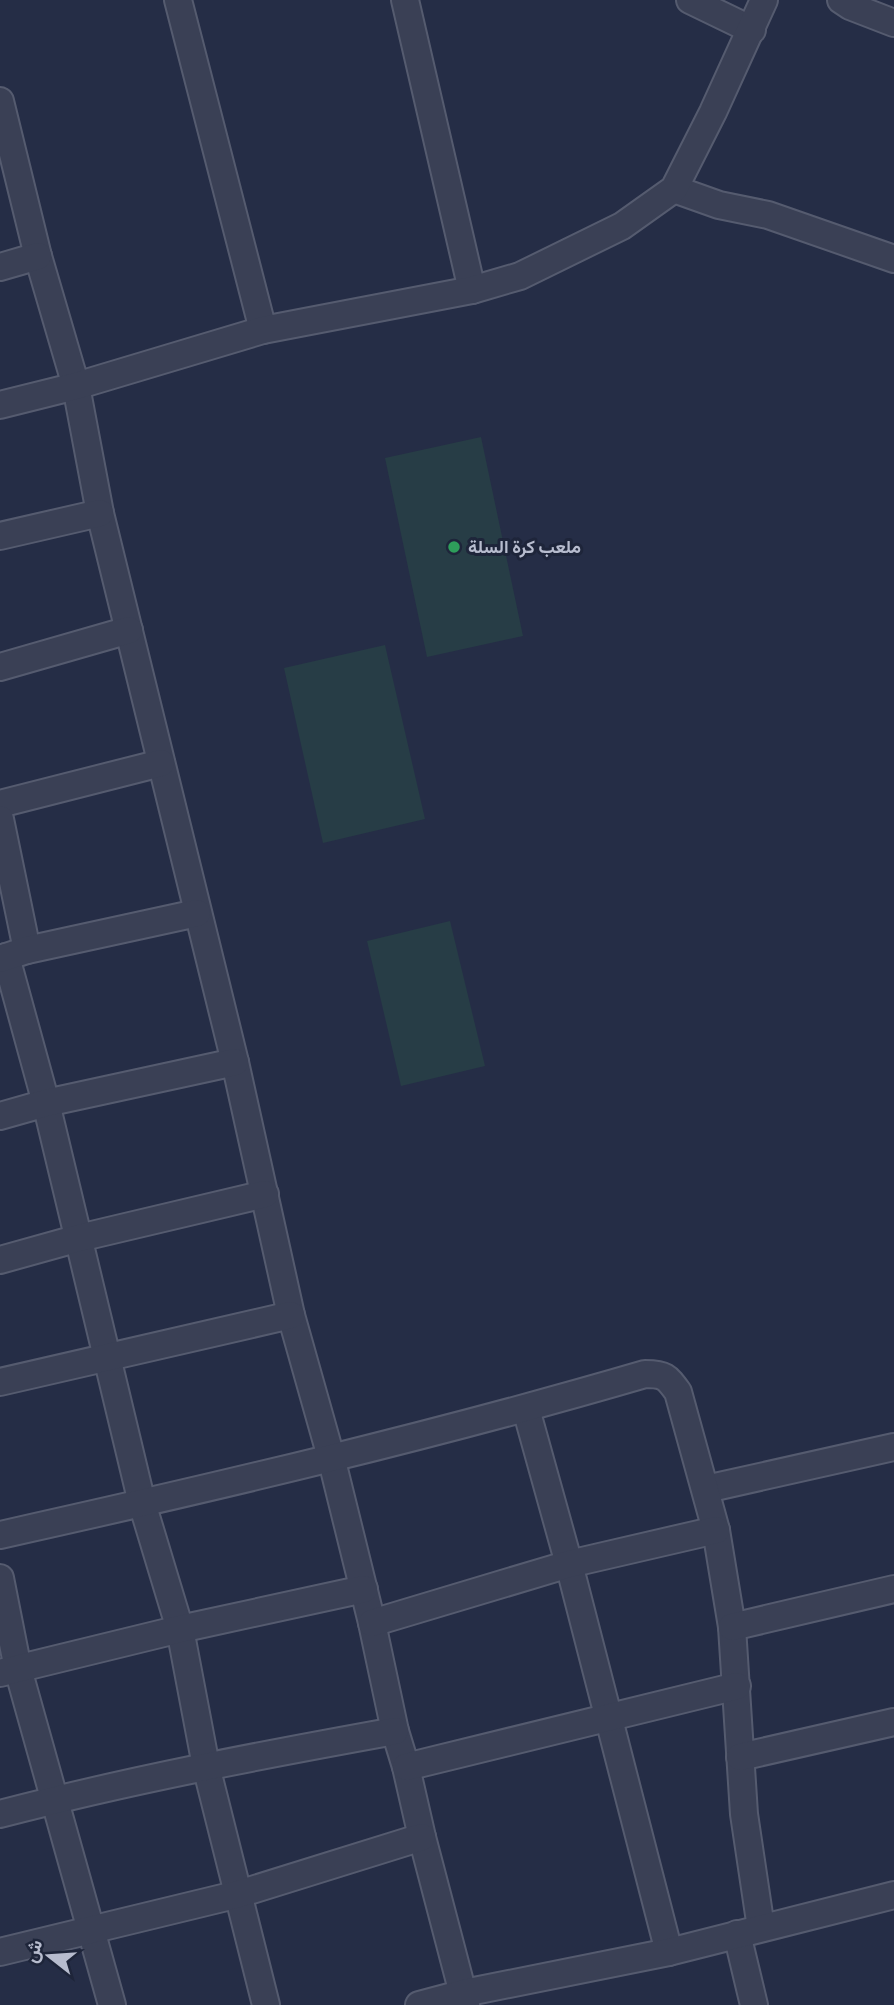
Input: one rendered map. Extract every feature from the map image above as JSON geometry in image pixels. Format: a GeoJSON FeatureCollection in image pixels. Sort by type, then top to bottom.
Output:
{"type":"FeatureCollection","features":[{"type":"Feature","properties":{"kind":"street"},"geometry":{"type":"LineString","coordinates":[[178,0],[263,330]]}},
{"type":"Feature","properties":{"kind":"street"},"geometry":{"type":"LineString","coordinates":[[405,0],[472,290]]}},
{"type":"Feature","properties":{"kind":"street"},"geometry":{"type":"LineString","coordinates":[[690,0],[752,30]]}},
{"type":"Feature","properties":{"kind":"street"},"geometry":{"type":"LineString","coordinates":[[0,405],[76,386],[263,330],[472,290],[520,276],[622,226],[674,188],[713,112],[764,0]]}},
{"type":"Feature","properties":{"kind":"street"},"geometry":{"type":"LineString","coordinates":[[841,0],[894,23]]}},
{"type":"Feature","properties":{"kind":"street"},"geometry":{"type":"LineString","coordinates":[[0,101],[4,134],[76,386],[100,513],[234,1062],[291,1315],[331,1457],[372,1623],[395,1731],[465,1999]]}},
{"type":"Feature","properties":{"kind":"street"},"geometry":{"type":"LineString","coordinates":[[674,188],[719,205],[768,215],[894,259]]}},
{"type":"Feature","properties":{"kind":"street"},"geometry":{"type":"LineString","coordinates":[[0,267],[38,257]]}},
{"type":"Feature","properties":{"kind":"street"},"geometry":{"type":"LineString","coordinates":[[0,536],[100,513]]}},
{"type":"Feature","properties":{"kind":"street"},"geometry":{"type":"LineString","coordinates":[[0,667],[129,630]]}},
{"type":"Feature","properties":{"kind":"street"},"geometry":{"type":"LineString","coordinates":[[0,804],[161,763]]}},
{"type":"Feature","properties":{"kind":"street"},"geometry":{"type":"LineString","coordinates":[[0,818],[11,956],[142,1503],[180,1629],[206,1766],[266,2005]]}},
{"type":"Feature","properties":{"kind":"street"},"geometry":{"type":"LineString","coordinates":[[11,956],[197,913]]}},
{"type":"Feature","properties":{"kind":"street"},"geometry":{"type":"LineString","coordinates":[[0,1115],[234,1062]]}},
{"type":"Feature","properties":{"kind":"street"},"geometry":{"type":"LineString","coordinates":[[0,1259],[265,1194]]}},
{"type":"Feature","properties":{"kind":"street"},"geometry":{"type":"LineString","coordinates":[[0,1382],[291,1315]]}},
{"type":"Feature","properties":{"kind":"street"},"geometry":{"type":"LineString","coordinates":[[0,1535],[526,1409],[646,1374],[661,1374],[678,1392],[706,1489],[733,1627],[754,2005]]}},
{"type":"Feature","properties":{"kind":"street"},"geometry":{"type":"LineString","coordinates":[[526,1409],[569,1564],[669,1952]]}},
{"type":"Feature","properties":{"kind":"street"},"geometry":{"type":"LineString","coordinates":[[706,1489],[894,1447]]}},
{"type":"Feature","properties":{"kind":"street"},"geometry":{"type":"LineString","coordinates":[[372,1623],[569,1564],[716,1530]]}},
{"type":"Feature","properties":{"kind":"street"},"geometry":{"type":"LineString","coordinates":[[0,1578],[9,1671],[55,1800],[112,2005]]}},
{"type":"Feature","properties":{"kind":"street"},"geometry":{"type":"LineString","coordinates":[[9,1671],[180,1629],[364,1589]]}},
{"type":"Feature","properties":{"kind":"street"},"geometry":{"type":"LineString","coordinates":[[733,1627],[894,1589]]}},
{"type":"Feature","properties":{"kind":"street"},"geometry":{"type":"LineString","coordinates":[[406,1767],[737,1686]]}},
{"type":"Feature","properties":{"kind":"street"},"geometry":{"type":"LineString","coordinates":[[740,1757],[894,1722]]}},
{"type":"Feature","properties":{"kind":"street"},"geometry":{"type":"LineString","coordinates":[[0,1814],[206,1766],[395,1731]]}},
{"type":"Feature","properties":{"kind":"street"},"geometry":{"type":"LineString","coordinates":[[0,1952],[239,1894],[422,1837]]}},
{"type":"Feature","properties":{"kind":"street"},"geometry":{"type":"LineString","coordinates":[[419,2005],[465,1999],[669,1952],[894,1895]]}},
{"type":"Feature","properties":{"kind":"shaded area","name":"ملعب كرة السلة"},"geometry":{"type":"Polygon","coordinates":[[[481,437],[523,636],[427,657],[385,458],[481,437]]]}},
{"type":"Feature","properties":{"kind":"shaded area"},"geometry":{"type":"Polygon","coordinates":[[[385,645],[425,819],[323,843],[284,668],[385,645]]]}},
{"type":"Feature","properties":{"kind":"shaded area"},"geometry":{"type":"Polygon","coordinates":[[[450,921],[485,1066],[401,1086],[367,941],[450,921]]]}},
{"type":"Feature","properties":{"kind":"place","name":"ملعب كرة السلة"},"geometry":{"type":"Point","coordinates":[454,547]}}]}
